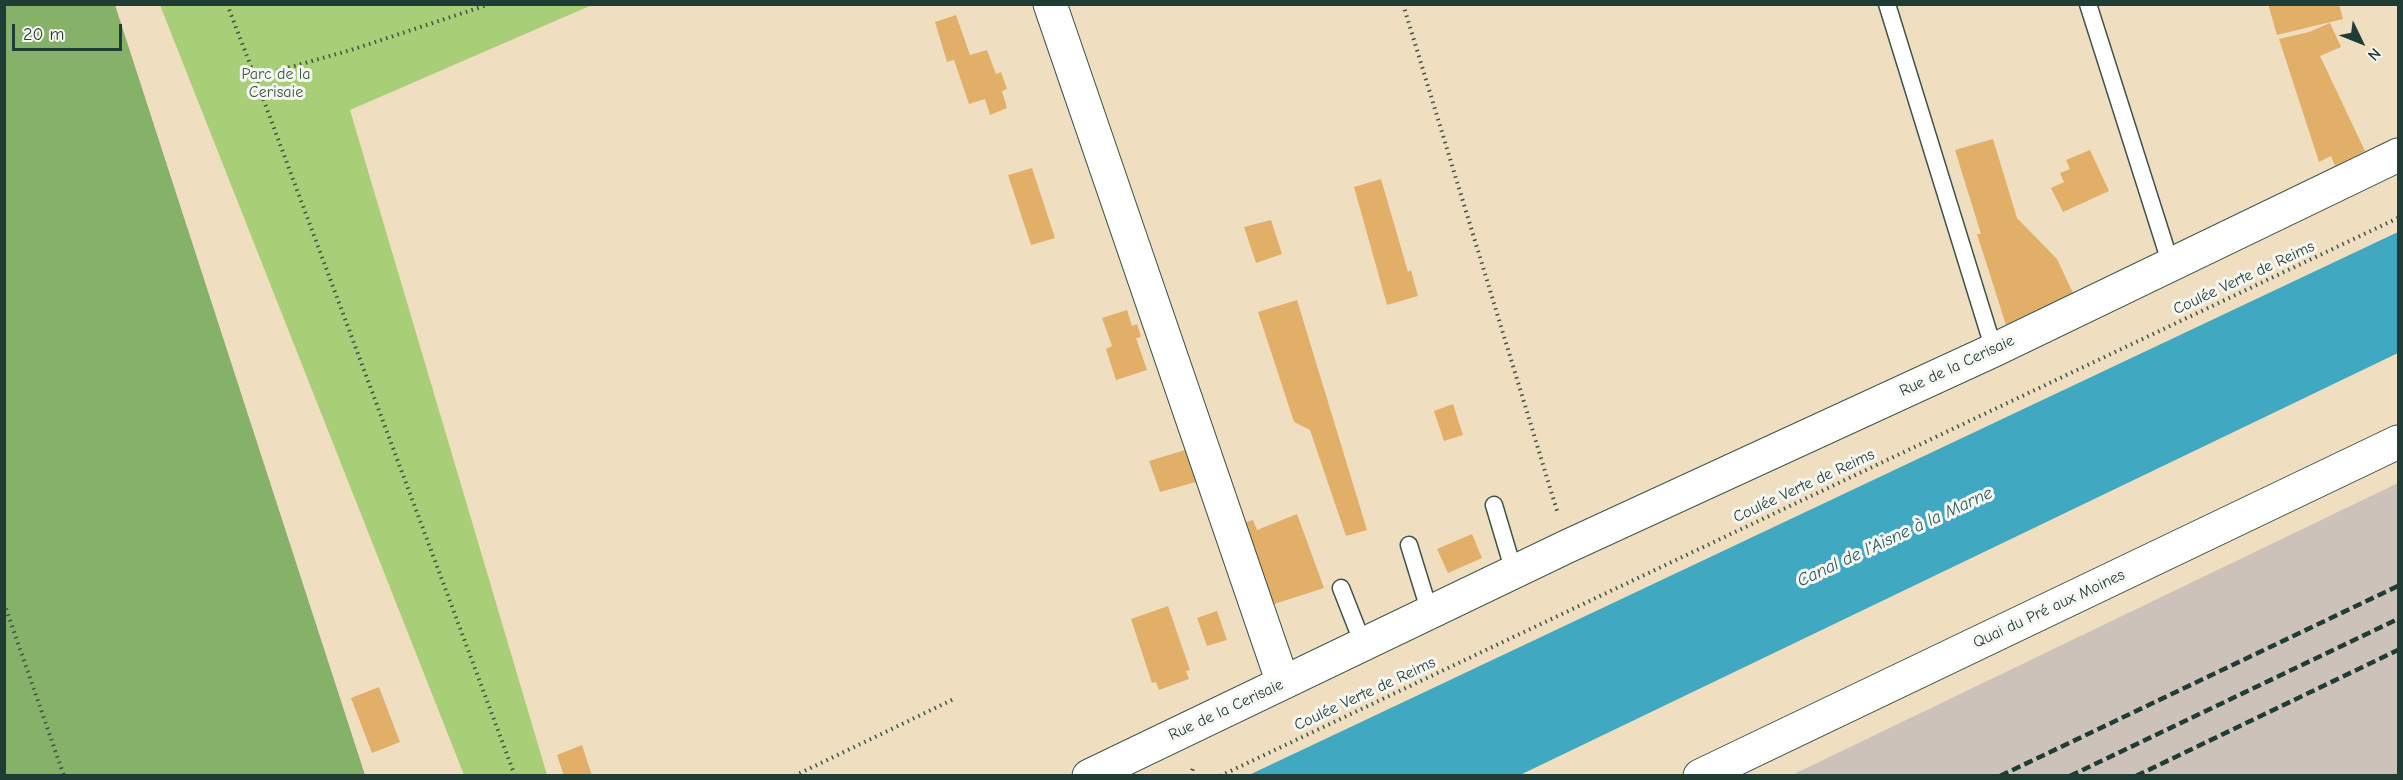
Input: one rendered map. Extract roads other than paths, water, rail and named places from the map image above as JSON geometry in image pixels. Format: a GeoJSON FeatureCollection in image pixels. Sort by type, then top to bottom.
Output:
{"type":"FeatureCollection","features":[{"type":"Feature","properties":{"kind":"street"},"geometry":{"type":"LineString","coordinates":[[1050,4],[1283,683]]}},
{"type":"Feature","properties":{"kind":"street","name":"Rue de la Cerisaie"},"geometry":{"type":"LineString","coordinates":[[1089,776],[1568,546],[1994,350],[2398,155]]}},
{"type":"Feature","properties":{"kind":"street","name":"Quai du Pré aux Moines"},"geometry":{"type":"LineString","coordinates":[[1700,776],[2398,442]]}},
{"type":"Feature","properties":{"kind":"lane"},"geometry":{"type":"LineString","coordinates":[[1887,4],[1994,350]]}},
{"type":"Feature","properties":{"kind":"lane"},"geometry":{"type":"LineString","coordinates":[[2088,4],[2172,265]]}},
{"type":"Feature","properties":{"kind":"lane"},"geometry":{"type":"LineString","coordinates":[[1494,505],[1514,572]]}},
{"type":"Feature","properties":{"kind":"lane"},"geometry":{"type":"LineString","coordinates":[[1409,545],[1430,613]]}},
{"type":"Feature","properties":{"kind":"lane"},"geometry":{"type":"LineString","coordinates":[[1341,588],[1363,644]]}},
{"type":"Feature","properties":{"kind":"water","name":"Canal de l'Aisne à la Marne"},"geometry":{"type":"Polygon","coordinates":[[[2398,232],[2398,353],[1520,775],[1249,775],[2398,232]]]}},
{"type":"Feature","properties":{"kind":"railway"},"geometry":{"type":"LineString","coordinates":[[2000,776],[2398,586]]}},
{"type":"Feature","properties":{"kind":"railway"},"geometry":{"type":"LineString","coordinates":[[2070,776],[2398,619]]}},
{"type":"Feature","properties":{"kind":"railway"},"geometry":{"type":"LineString","coordinates":[[2136,776],[2398,650]]}},
{"type":"Feature","properties":{"kind":"park label","name":"Parc de la Cerisaie"},"geometry":{"type":"Point","coordinates":[276,83]}}]}
